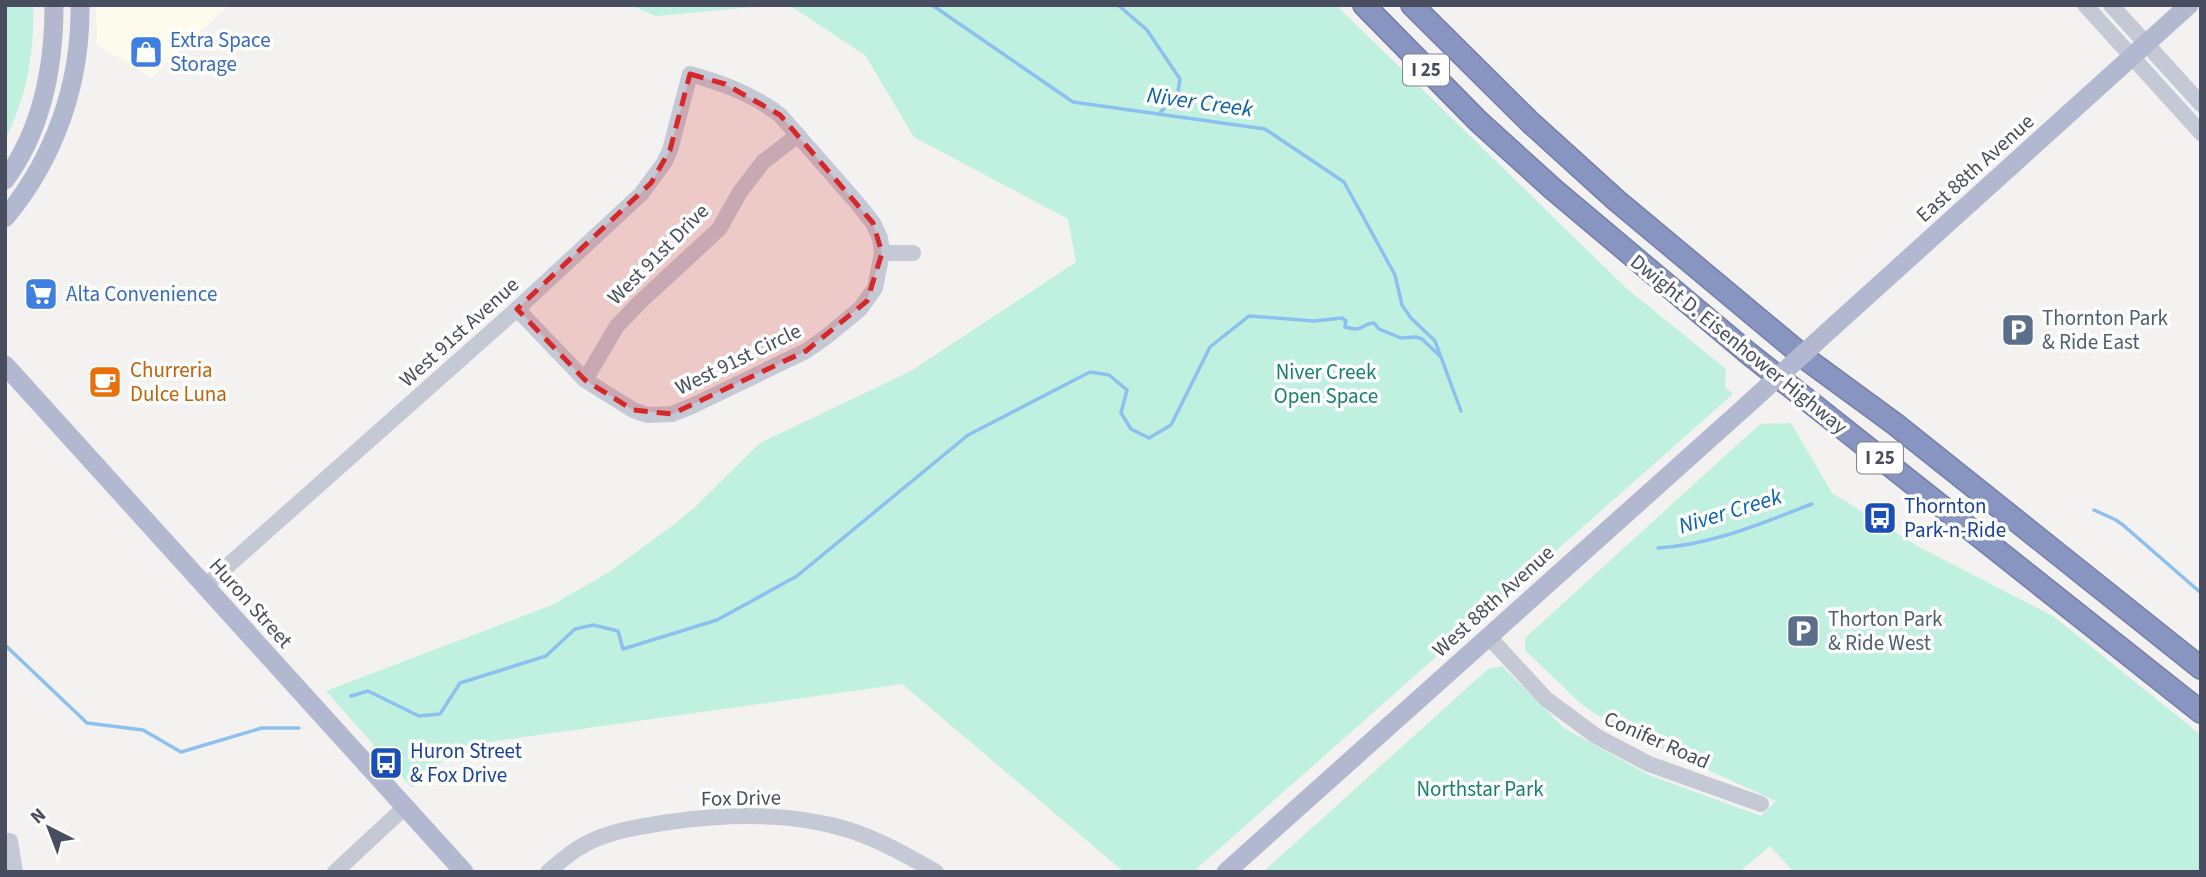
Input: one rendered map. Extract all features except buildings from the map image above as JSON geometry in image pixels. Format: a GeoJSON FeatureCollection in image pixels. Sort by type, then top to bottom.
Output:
{"type":"FeatureCollection","features":[{"type":"Feature","properties":{"kind":"highway","name":"Dwight D. Eisenhower Highway"},"geometry":{"type":"LineString","coordinates":[[1364,5],[1484,127],[1586,217],[1748,353],[2201,712]]}},
{"type":"Feature","properties":{"kind":"highway"},"geometry":{"type":"LineString","coordinates":[[1380,5],[1457,84],[1561,182],[1586,217]]}},
{"type":"Feature","properties":{"kind":"highway","name":"Dwight D. Eisenhower Highway"},"geometry":{"type":"LineString","coordinates":[[1412,5],[1573,162],[1800,363],[1895,424],[2201,668]]}},
{"type":"Feature","properties":{"kind":"highway"},"geometry":{"type":"LineString","coordinates":[[1800,363],[2201,684]]}},
{"type":"Feature","properties":{"kind":"main road"},"geometry":{"type":"LineString","coordinates":[[5,180],[24,150],[41,103],[52,56],[54,5]]}},
{"type":"Feature","properties":{"kind":"main road"},"geometry":{"type":"LineString","coordinates":[[5,218],[38,174],[66,107],[77,61],[80,5]]}},
{"type":"Feature","properties":{"kind":"main road","name":"East 88th Avenue"},"geometry":{"type":"LineString","coordinates":[[1800,363],[1835,325],[2189,5]]}},
{"type":"Feature","properties":{"kind":"main road","name":"West 88th Avenue"},"geometry":{"type":"LineString","coordinates":[[1226,872],[1745,407],[1800,363]]}},
{"type":"Feature","properties":{"kind":"main road","name":"Huron Street"},"geometry":{"type":"LineString","coordinates":[[5,365],[464,872]]}},
{"type":"Feature","properties":{"kind":"street"},"geometry":{"type":"LineString","coordinates":[[2085,5],[2201,104]]}},
{"type":"Feature","properties":{"kind":"street"},"geometry":{"type":"LineString","coordinates":[[2112,5],[2138,50],[2201,133]]}},
{"type":"Feature","properties":{"kind":"street","name":"West 91st Avenue"},"geometry":{"type":"LineString","coordinates":[[205,586],[517,309],[651,183],[670,150],[690,74],[725,84],[767,105],[798,135]]}},
{"type":"Feature","properties":{"kind":"street"},"geometry":{"type":"LineString","coordinates":[[798,135],[873,223],[883,253],[913,253]]}},
{"type":"Feature","properties":{"kind":"street","name":"West 91st Drive"},"geometry":{"type":"LineString","coordinates":[[585,380],[617,326],[719,229],[740,192],[763,162],[798,135]]}},
{"type":"Feature","properties":{"kind":"street","name":"West 91st Circle"},"geometry":{"type":"LineString","coordinates":[[517,309],[585,380],[633,410],[646,415],[666,415],[692,406],[806,351],[867,301],[875,288],[883,253]]}},
{"type":"Feature","properties":{"kind":"street","name":"Conifer Road"},"geometry":{"type":"LineString","coordinates":[[1488,636],[1546,699],[1596,736],[1649,764],[1761,804]]}},
{"type":"Feature","properties":{"kind":"street"},"geometry":{"type":"LineString","coordinates":[[335,872],[405,807]]}},
{"type":"Feature","properties":{"kind":"street","name":"Fox Drive"},"geometry":{"type":"LineString","coordinates":[[548,872],[577,848],[623,830],[696,819],[742,816],[792,818],[849,830],[886,845],[936,872]]}},
{"type":"Feature","properties":{"kind":"street"},"geometry":{"type":"LineString","coordinates":[[10,841],[15,872]]}},
{"type":"Feature","properties":{"kind":"highlighted area"},"geometry":{"type":"Polygon","coordinates":[[[690,74],[725,84],[780,115],[873,223],[882,253],[867,301],[806,351],[672,414],[633,410],[585,380],[517,309],[651,183],[670,150],[690,74]]]}},
{"type":"Feature","properties":{"kind":"shaded area"},"geometry":{"type":"Polygon","coordinates":[[[96,5],[229,5],[151,78],[97,44],[96,5]]]}},
{"type":"Feature","properties":{"kind":"green space"},"geometry":{"type":"Polygon","coordinates":[[[5,5],[33,5],[33,22],[31,57],[24,91],[5,140],[5,5]]]}},
{"type":"Feature","properties":{"kind":"green space"},"geometry":{"type":"Polygon","coordinates":[[[630,5],[776,5],[656,16],[630,5]]]}},
{"type":"Feature","properties":{"kind":"green space","name":"Niver Creek Open Space"},"geometry":{"type":"Polygon","coordinates":[[[789,5],[1336,5],[1626,288],[1726,369],[1725,387],[1733,394],[1193,872],[1124,872],[902,684],[460,746],[412,788],[326,691],[552,605],[609,572],[672,526],[760,443],[911,371],[1076,262],[1068,219],[914,137],[865,55],[789,5]]]}},
{"type":"Feature","properties":{"kind":"green space","name":"Northstar Park"},"geometry":{"type":"Polygon","coordinates":[[[1791,423],[1832,493],[1919,547],[2053,616],[2201,735],[2201,872],[1794,872],[1770,846],[1739,872],[1263,872],[1488,669],[1502,666],[1564,728],[1649,775],[1761,816],[1776,801],[1618,729],[1581,704],[1525,650],[1525,638],[1760,424],[1791,423]]]}},
{"type":"Feature","properties":{"kind":"waterway","name":"Niver Creek"},"geometry":{"type":"LineString","coordinates":[[932,5],[1073,102],[1265,129],[1344,182],[1395,275],[1402,305],[1411,318],[1435,341],[1461,411]]}},
{"type":"Feature","properties":{"kind":"waterway"},"geometry":{"type":"LineString","coordinates":[[1118,5],[1147,30],[1180,79],[1178,92],[1160,113]]}},
{"type":"Feature","properties":{"kind":"waterway"},"geometry":{"type":"LineString","coordinates":[[351,696],[368,691],[419,716],[440,714],[460,683],[546,656],[575,629],[593,625],[618,631],[623,649],[717,620],[797,576],[968,435],[1090,372],[1109,375],[1127,390],[1121,413],[1131,429],[1149,438],[1171,425],[1210,347],[1249,316],[1314,321],[1342,318],[1346,321],[1345,327],[1356,329],[1374,323],[1379,329],[1401,338],[1422,339],[1440,356]]}},
{"type":"Feature","properties":{"kind":"waterway","name":"Niver Creek"},"geometry":{"type":"LineString","coordinates":[[1658,548],[1717,538],[1812,504]]}},
{"type":"Feature","properties":{"kind":"waterway","name":"Niver Creek"},"geometry":{"type":"LineString","coordinates":[[2094,510],[2123,525],[2201,593]]}},
{"type":"Feature","properties":{"kind":"waterway"},"geometry":{"type":"LineString","coordinates":[[5,645],[87,723],[143,730],[181,752],[262,728],[299,728]]}},
{"type":"Feature","properties":{"kind":"place","name":"Extra Space Storage"},"geometry":{"type":"Point","coordinates":[146,52]}},
{"type":"Feature","properties":{"kind":"place","name":"Alta Convenience"},"geometry":{"type":"Point","coordinates":[41,294]}},
{"type":"Feature","properties":{"kind":"place","name":"Thornton Park & Ride East"},"geometry":{"type":"Point","coordinates":[2018,330]}},
{"type":"Feature","properties":{"kind":"place","name":"Churreria Dulce Luna"},"geometry":{"type":"Point","coordinates":[105,382]}},
{"type":"Feature","properties":{"kind":"place","name":"Thornton Park-n-Ride"},"geometry":{"type":"Point","coordinates":[1880,518]}},
{"type":"Feature","properties":{"kind":"place","name":"Thorton Park & Ride West"},"geometry":{"type":"Point","coordinates":[1803,631]}},
{"type":"Feature","properties":{"kind":"place","name":"Huron Street & Fox Drive"},"geometry":{"type":"Point","coordinates":[386,763]}}]}
